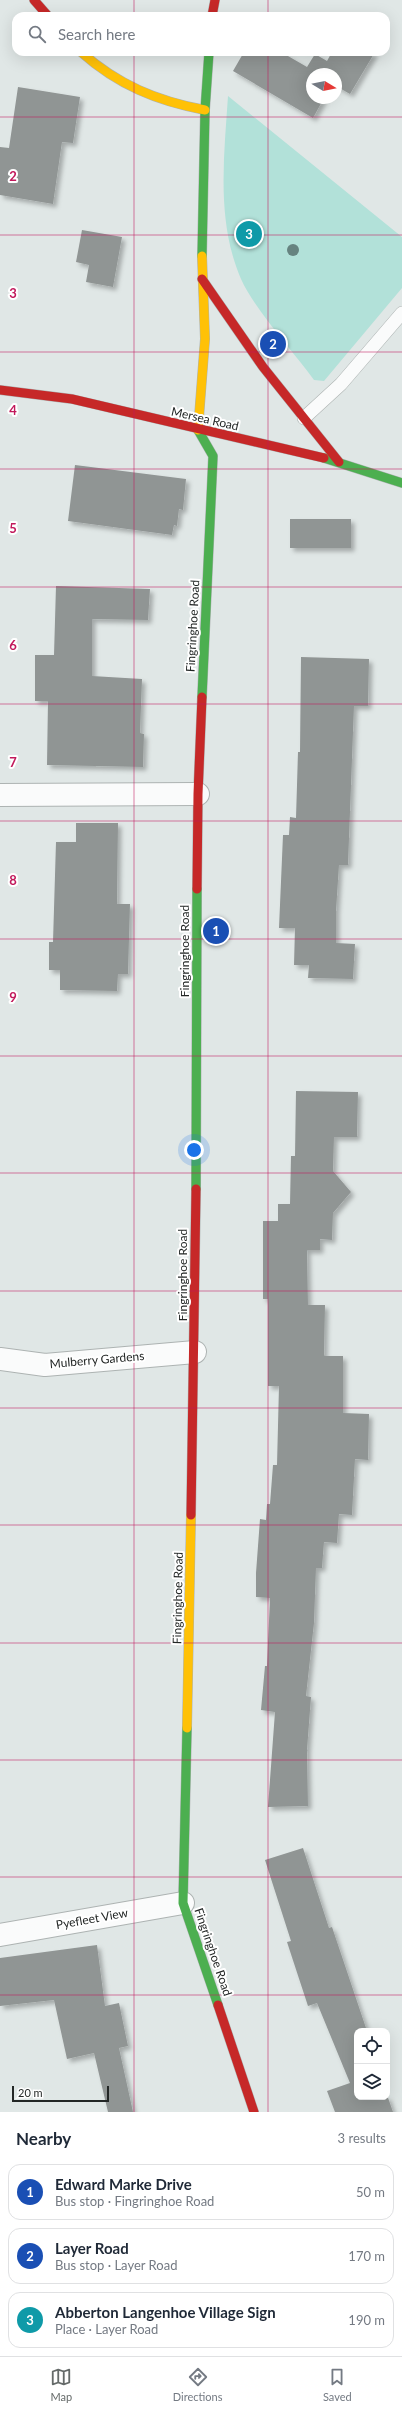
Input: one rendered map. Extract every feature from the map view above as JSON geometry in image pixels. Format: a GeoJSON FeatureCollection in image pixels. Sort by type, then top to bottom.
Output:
{"type":"FeatureCollection","features":[{"type":"Feature","properties":{"kind":"street"},"geometry":{"type":"LineString","coordinates":[[34,0],[44,12]]}},
{"type":"Feature","properties":{"kind":"street"},"geometry":{"type":"LineString","coordinates":[[213,12],[215,0]]}},
{"type":"Feature","properties":{"kind":"street"},"geometry":{"type":"LineString","coordinates":[[86,56],[108,76],[126,86],[166,103],[205,110]]}},
{"type":"Feature","properties":{"kind":"street"},"geometry":{"type":"LineString","coordinates":[[198,430],[205,339],[202,279],[205,110],[209,56]]}},
{"type":"Feature","properties":{"kind":"street"},"geometry":{"type":"LineString","coordinates":[[202,279],[263,368],[339,462]]}},
{"type":"Feature","properties":{"kind":"street","name":"Mersea Road"},"geometry":{"type":"LineString","coordinates":[[0,390],[72,399],[198,430],[339,462],[402,483]]}},
{"type":"Feature","properties":{"kind":"street","name":"Fingringhoe Road"},"geometry":{"type":"LineString","coordinates":[[198,430],[213,456],[198,794],[195,1352],[183,1903],[254,2112]]}},
{"type":"Feature","properties":{"kind":"street"},"geometry":{"type":"LineString","coordinates":[[0,794],[198,794]]}},
{"type":"Feature","properties":{"kind":"street","name":"Mulberry Gardens"},"geometry":{"type":"LineString","coordinates":[[0,1359],[45,1365],[195,1352]]}},
{"type":"Feature","properties":{"kind":"street","name":"Pyefleet View"},"geometry":{"type":"LineString","coordinates":[[0,1935],[183,1903]]}},
{"type":"Feature","properties":{"kind":"lane"},"geometry":{"type":"LineString","coordinates":[[304,418],[341,384],[402,313]]}},
{"type":"Feature","properties":{"kind":"green space"},"geometry":{"type":"Polygon","coordinates":[[[228,96],[402,237],[402,288],[324,381],[314,380],[255,304],[241,279],[233,257],[228,235],[224,189],[228,96]]]}},
{"type":"Feature","properties":{"kind":"building"},"geometry":{"type":"Polygon","coordinates":[[[242,56],[288,56],[307,67],[314,56],[318,56],[327,61],[330,56],[373,56],[350,94],[342,89],[342,68],[306,68],[306,104],[321,104],[313,118],[233,71],[242,56]]]}},
{"type":"Feature","properties":{"kind":"building"},"geometry":{"type":"Polygon","coordinates":[[[18,87],[80,97],[73,143],[62,142],[53,204],[0,195],[0,147],[9,148],[18,87]]]}},
{"type":"Feature","properties":{"kind":"building"},"geometry":{"type":"Polygon","coordinates":[[[82,230],[122,237],[113,287],[86,282],[89,265],[76,262],[82,230]]]}},
{"type":"Feature","properties":{"kind":"building"},"geometry":{"type":"Polygon","coordinates":[[[75,465],[186,479],[183,510],[179,509],[177,526],[174,525],[172,535],[68,521],[75,465]]]}},
{"type":"Feature","properties":{"kind":"building"},"geometry":{"type":"Polygon","coordinates":[[[290,519],[351,519],[351,548],[290,548],[290,519]]]}},
{"type":"Feature","properties":{"kind":"building"},"geometry":{"type":"Polygon","coordinates":[[[56,586],[150,589],[148,620],[92,619],[92,676],[142,679],[140,733],[144,734],[143,767],[47,765],[48,701],[35,701],[35,655],[54,655],[56,586]]]}},
{"type":"Feature","properties":{"kind":"building"},"geometry":{"type":"Polygon","coordinates":[[[301,657],[369,659],[368,706],[354,706],[348,865],[339,865],[336,911],[336,943],[355,944],[353,979],[308,978],[309,965],[294,965],[295,928],[279,928],[283,835],[289,835],[290,817],[296,818],[298,752],[300,752],[301,657]]]}},
{"type":"Feature","properties":{"kind":"building"},"geometry":{"type":"Polygon","coordinates":[[[76,823],[118,823],[117,904],[130,904],[128,974],[118,974],[117,991],[60,990],[60,970],[49,970],[49,942],[53,942],[56,842],[76,842],[76,823]]]}},
{"type":"Feature","properties":{"kind":"building"},"geometry":{"type":"Polygon","coordinates":[[[296,1091],[358,1092],[357,1137],[334,1137],[333,1171],[351,1192],[333,1213],[332,1240],[320,1239],[320,1250],[307,1250],[308,1305],[325,1305],[324,1356],[343,1356],[343,1413],[369,1414],[368,1460],[355,1459],[352,1515],[339,1514],[337,1543],[324,1542],[322,1568],[316,1568],[314,1623],[306,1696],[311,1697],[307,1750],[308,1806],[268,1807],[275,1712],[261,1710],[265,1666],[267,1666],[270,1598],[256,1597],[256,1573],[260,1519],[266,1520],[267,1504],[270,1504],[273,1465],[277,1465],[279,1386],[268,1386],[268,1299],[263,1299],[263,1221],[278,1221],[278,1204],[290,1204],[291,1156],[295,1156],[296,1091]]]}},
{"type":"Feature","properties":{"kind":"building"},"geometry":{"type":"Polygon","coordinates":[[[303,1848],[329,1928],[332,1927],[366,2028],[354,2028],[354,2100],[389,2100],[393,2112],[335,2112],[327,2091],[350,2083],[317,2003],[308,2006],[287,1942],[291,1941],[265,1860],[303,1848]]]}},
{"type":"Feature","properties":{"kind":"building"},"geometry":{"type":"Polygon","coordinates":[[[97,1945],[105,2006],[119,2003],[128,2046],[119,2048],[133,2112],[108,2112],[94,2053],[67,2059],[54,2000],[0,2006],[0,1958],[97,1945]]]}},
{"type":"Feature","properties":{"kind":"traffic: fast"},"geometry":{"type":"LineString","coordinates":[[202,256],[205,110],[209,56]]}},
{"type":"Feature","properties":{"kind":"traffic: fast"},"geometry":{"type":"LineString","coordinates":[[198,430],[213,456],[202,697]]}},
{"type":"Feature","properties":{"kind":"traffic: fast"},"geometry":{"type":"LineString","coordinates":[[324,458],[402,483]]}},
{"type":"Feature","properties":{"kind":"traffic: fast"},"geometry":{"type":"LineString","coordinates":[[196,1189],[197,889]]}},
{"type":"Feature","properties":{"kind":"traffic: fast"},"geometry":{"type":"LineString","coordinates":[[187,1728],[183,1903],[218,2005]]}},
{"type":"Feature","properties":{"kind":"traffic: slow"},"geometry":{"type":"LineString","coordinates":[[86,56],[109,74],[139,90],[171,102],[205,110]]}},
{"type":"Feature","properties":{"kind":"traffic: slow"},"geometry":{"type":"LineString","coordinates":[[198,430],[205,339],[202,256]]}},
{"type":"Feature","properties":{"kind":"traffic: slow"},"geometry":{"type":"LineString","coordinates":[[187,1728],[191,1515]]}},
{"type":"Feature","properties":{"kind":"traffic: jam"},"geometry":{"type":"LineString","coordinates":[[34,0],[44,12]]}},
{"type":"Feature","properties":{"kind":"traffic: jam"},"geometry":{"type":"LineString","coordinates":[[213,12],[215,0]]}},
{"type":"Feature","properties":{"kind":"traffic: jam"},"geometry":{"type":"LineString","coordinates":[[202,279],[263,367],[339,462]]}},
{"type":"Feature","properties":{"kind":"traffic: jam"},"geometry":{"type":"LineString","coordinates":[[0,390],[72,399],[324,458]]}},
{"type":"Feature","properties":{"kind":"traffic: jam"},"geometry":{"type":"LineString","coordinates":[[197,889],[198,794],[202,697]]}},
{"type":"Feature","properties":{"kind":"traffic: jam"},"geometry":{"type":"LineString","coordinates":[[191,1515],[196,1189]]}},
{"type":"Feature","properties":{"kind":"traffic: jam"},"geometry":{"type":"LineString","coordinates":[[218,2005],[254,2112]]}},
{"type":"Feature","properties":{"kind":"place","name":"Abberton Langenhoe Village Sign"},"geometry":{"type":"Point","coordinates":[249,234]}},
{"type":"Feature","properties":{"kind":"place","name":"Layer Road"},"geometry":{"type":"Point","coordinates":[273,344]}},
{"type":"Feature","properties":{"kind":"place","name":"Edward Marke Drive"},"geometry":{"type":"Point","coordinates":[216,931]}}]}
